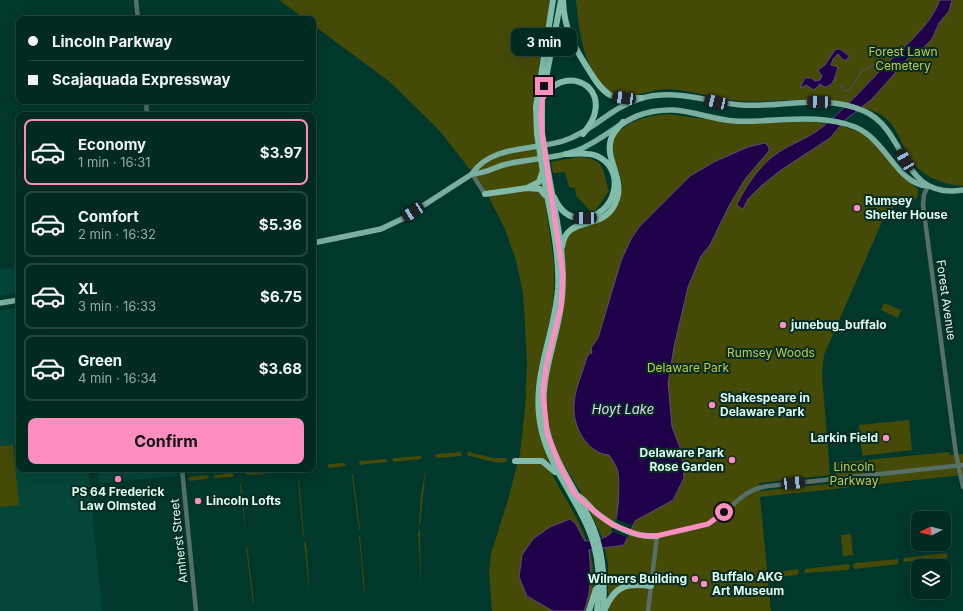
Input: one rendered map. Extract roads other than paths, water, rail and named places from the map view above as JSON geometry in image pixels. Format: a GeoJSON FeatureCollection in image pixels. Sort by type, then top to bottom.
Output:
{"type":"FeatureCollection","features":[{"type":"Feature","properties":{"kind":"highway"},"geometry":{"type":"LineString","coordinates":[[553,0],[536,107],[547,198],[557,260],[558,288],[555,312],[540,371],[538,406],[546,446],[561,478],[595,538]]}},
{"type":"Feature","properties":{"kind":"highway"},"geometry":{"type":"LineString","coordinates":[[539,133],[542,99],[562,0]]}},
{"type":"Feature","properties":{"kind":"highway"},"geometry":{"type":"LineString","coordinates":[[562,0],[563,13],[573,46],[600,86],[606,92],[616,97],[640,98]]}},
{"type":"Feature","properties":{"kind":"highway"},"geometry":{"type":"LineString","coordinates":[[542,99],[551,86],[563,80],[573,80],[586,86],[595,100],[595,112],[591,123],[583,134]]}},
{"type":"Feature","properties":{"kind":"highway"},"geometry":{"type":"LineString","coordinates":[[561,257],[563,241],[570,231],[579,225],[599,220],[609,213],[615,204],[619,184],[611,157],[610,145],[614,132],[623,122]]}},
{"type":"Feature","properties":{"kind":"highway"},"geometry":{"type":"LineString","coordinates":[[545,172],[554,199],[563,211],[577,218],[592,217],[598,215],[604,210],[611,201],[614,190],[614,181],[609,167],[598,157],[580,153],[566,154]]}},
{"type":"Feature","properties":{"kind":"highway"},"geometry":{"type":"LineString","coordinates":[[527,188],[539,182],[545,172]]}},
{"type":"Feature","properties":{"kind":"highway"},"geometry":{"type":"LineString","coordinates":[[485,194],[527,188],[542,190],[547,198]]}},
{"type":"Feature","properties":{"kind":"highway"},"geometry":{"type":"LineString","coordinates":[[551,189],[563,275],[561,307],[545,373],[543,406],[551,446],[574,493],[588,515],[595,538],[604,577],[604,611]]}},
{"type":"Feature","properties":{"kind":"highway"},"geometry":{"type":"LineString","coordinates":[[514,461],[542,461],[561,478]]}},
{"type":"Feature","properties":{"kind":"highway"},"geometry":{"type":"LineString","coordinates":[[574,493],[595,512],[613,525],[648,537],[656,536]]}},
{"type":"Feature","properties":{"kind":"highway"},"geometry":{"type":"LineString","coordinates":[[597,611],[599,554]]}},
{"type":"Feature","properties":{"kind":"highway"},"geometry":{"type":"LineString","coordinates":[[589,611],[599,574]]}},
{"type":"Feature","properties":{"kind":"highway"},"geometry":{"type":"LineString","coordinates":[[604,611],[611,598],[621,588],[634,584],[651,586]]}},
{"type":"Feature","properties":{"kind":"main road"},"geometry":{"type":"LineString","coordinates":[[316,242],[382,229],[404,218],[472,174],[478,165],[504,153],[558,143],[583,134],[612,111],[640,98],[658,95],[676,94],[742,105],[808,101],[841,105],[864,111],[885,127],[910,168],[928,186]]}},
{"type":"Feature","properties":{"kind":"main road"},"geometry":{"type":"LineString","coordinates":[[472,174],[482,174],[507,164],[566,154],[598,139],[623,122],[638,115],[662,110],[681,111],[736,121],[824,120],[848,124],[863,131],[877,141],[909,180],[918,186],[928,186],[943,192],[963,190]]}},
{"type":"Feature","properties":{"kind":"main road"},"geometry":{"type":"LineString","coordinates":[[0,303],[16,300]]}},
{"type":"Feature","properties":{"kind":"street"},"geometry":{"type":"LineString","coordinates":[[136,0],[138,16]]}},
{"type":"Feature","properties":{"kind":"street"},"geometry":{"type":"LineString","coordinates":[[472,174],[485,194]]}},
{"type":"Feature","properties":{"kind":"street","name":"Forest Avenue"},"geometry":{"type":"LineString","coordinates":[[928,186],[924,195],[923,205],[963,487]]}},
{"type":"Feature","properties":{"kind":"street"},"geometry":{"type":"LineString","coordinates":[[648,611],[656,536],[713,522],[743,495],[760,487],[961,465]]}},
{"type":"Feature","properties":{"kind":"street","name":"Amherst Street"},"geometry":{"type":"LineString","coordinates":[[182,472],[196,611]]}},
{"type":"Feature","properties":{"kind":"water"},"geometry":{"type":"Polygon","coordinates":[[[940,0],[952,0],[949,11],[939,23],[932,39],[919,52],[911,55],[872,99],[845,120],[830,138],[781,170],[748,199],[743,209],[739,207],[737,204],[741,196],[762,166],[776,154],[817,131],[838,114],[916,36],[930,19],[940,0]]]}},
{"type":"Feature","properties":{"kind":"water"},"geometry":{"type":"Polygon","coordinates":[[[840,49],[849,56],[847,60],[843,60],[838,54],[833,59],[831,65],[838,67],[834,80],[830,85],[824,87],[820,84],[814,90],[806,85],[800,88],[805,78],[811,78],[815,81],[820,80],[822,76],[818,70],[825,65],[835,50],[840,49]]]}},
{"type":"Feature","properties":{"kind":"water","name":"Hoyt Lake"},"geometry":{"type":"Polygon","coordinates":[[[765,143],[769,147],[769,151],[745,179],[729,206],[710,245],[701,256],[688,287],[674,347],[668,383],[672,427],[681,450],[684,478],[673,500],[635,521],[624,545],[589,550],[590,588],[584,611],[553,611],[527,596],[519,577],[522,555],[533,539],[550,527],[570,519],[575,523],[585,541],[591,541],[609,535],[614,528],[616,521],[619,494],[618,472],[609,455],[594,449],[587,444],[582,437],[575,421],[574,404],[579,380],[587,357],[592,353],[591,348],[598,338],[621,261],[631,239],[640,226],[690,176],[714,162],[748,147],[765,143]]]}},
{"type":"Feature","properties":{"kind":"waterway"},"geometry":{"type":"LineString","coordinates":[[840,84],[845,91],[850,90],[862,71],[882,61],[888,63]]}},
{"type":"Feature","properties":{"kind":"place","name":"Rumsey Shelter House"},"geometry":{"type":"Point","coordinates":[857,208]}},
{"type":"Feature","properties":{"kind":"place","name":"junebug_buffalo"},"geometry":{"type":"Point","coordinates":[783,325]}},
{"type":"Feature","properties":{"kind":"place","name":"Shakespeare in Delaware Park"},"geometry":{"type":"Point","coordinates":[712,405]}},
{"type":"Feature","properties":{"kind":"place","name":"Larkin Field"},"geometry":{"type":"Point","coordinates":[886,438]}},
{"type":"Feature","properties":{"kind":"place","name":"Delaware Park Rose Garden"},"geometry":{"type":"Point","coordinates":[732,460]}},
{"type":"Feature","properties":{"kind":"place","name":"PS 64 Frederick Law Olmsted"},"geometry":{"type":"Point","coordinates":[118,479]}},
{"type":"Feature","properties":{"kind":"place","name":"Lincoln Lofts"},"geometry":{"type":"Point","coordinates":[198,501]}},
{"type":"Feature","properties":{"kind":"place","name":"Wilmers Building"},"geometry":{"type":"Point","coordinates":[695,579]}},
{"type":"Feature","properties":{"kind":"place","name":"Buffalo AKG Art Museum"},"geometry":{"type":"Point","coordinates":[704,584]}},
{"type":"Feature","properties":{"kind":"park label","name":"Forest Lawn Cemetery"},"geometry":{"type":"Point","coordinates":[903,59]}},
{"type":"Feature","properties":{"kind":"park label","name":"Rumsey Woods"},"geometry":{"type":"Point","coordinates":[771,353]}},
{"type":"Feature","properties":{"kind":"park label","name":"Delaware Park"},"geometry":{"type":"Point","coordinates":[688,368]}},
{"type":"Feature","properties":{"kind":"park label","name":"Lincoln Parkway"},"geometry":{"type":"Point","coordinates":[854,474]}}]}
